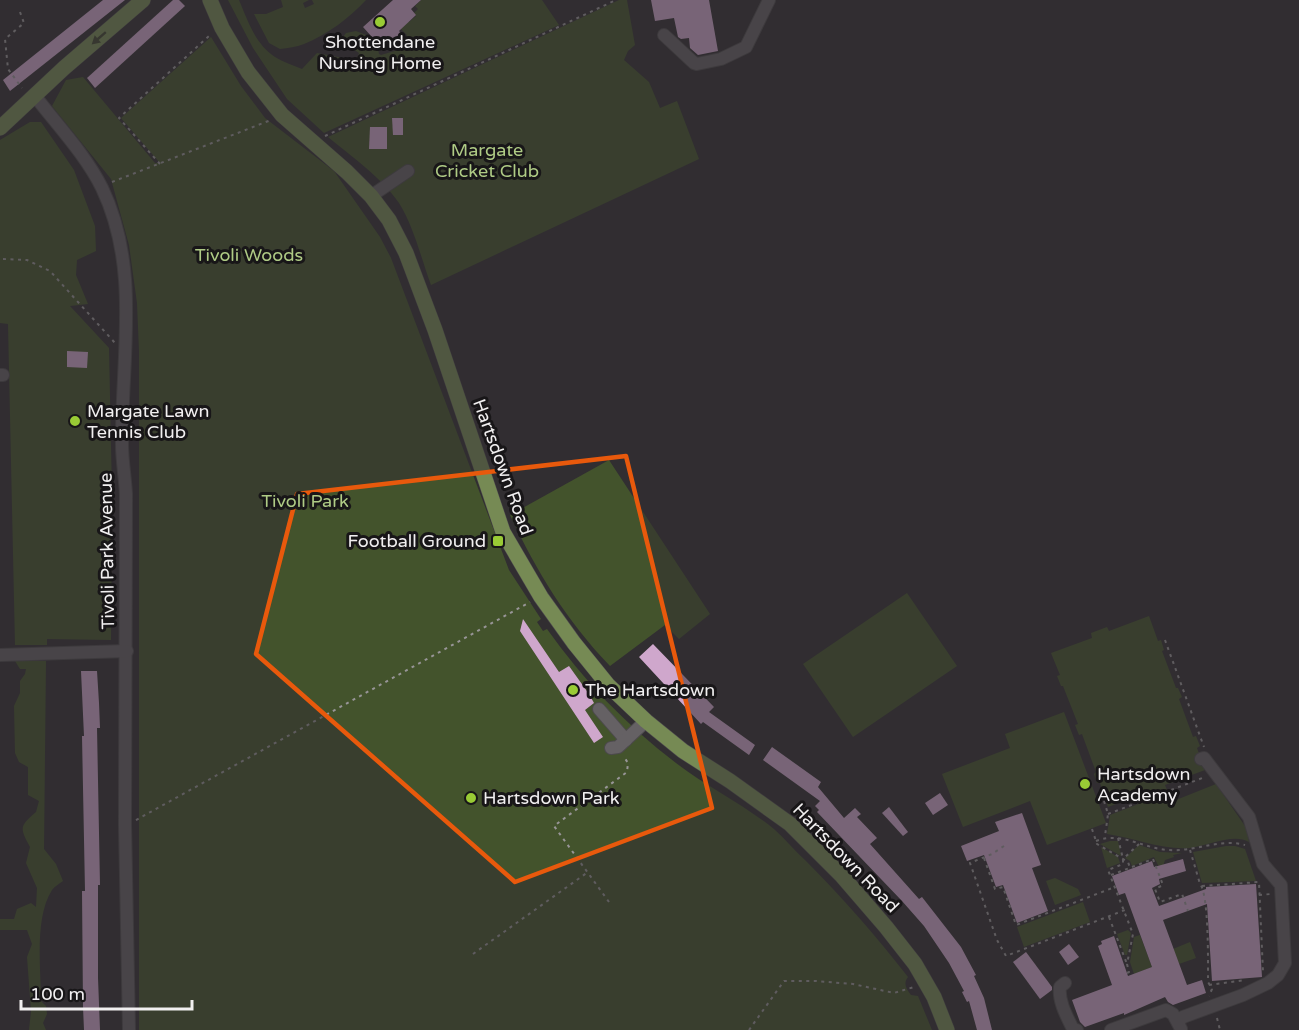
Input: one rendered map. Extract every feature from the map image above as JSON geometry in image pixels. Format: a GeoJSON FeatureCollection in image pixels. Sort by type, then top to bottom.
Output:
{"type":"FeatureCollection","features":[{"type":"Feature","properties":{"kind":"main road"},"geometry":{"type":"LineString","coordinates":[[0,129],[64,68],[143,0]]}},
{"type":"Feature","properties":{"kind":"main road","name":"Hartsdown Road"},"geometry":{"type":"LineString","coordinates":[[210,0],[222,27],[248,72],[282,115],[371,196],[389,220],[406,253],[435,330],[503,532],[540,597],[574,644],[608,685],[646,721],[683,751],[790,824],[842,876],[886,927],[925,981],[942,1014],[947,1030]]}},
{"type":"Feature","properties":{"kind":"street"},"geometry":{"type":"LineString","coordinates":[[664,34],[694,63],[721,59],[746,47],[769,0]]}},
{"type":"Feature","properties":{"kind":"street","name":"Tivoli Park Avenue"},"geometry":{"type":"LineString","coordinates":[[33,98],[81,153],[102,189],[121,246],[126,286],[122,445],[126,494],[125,824],[129,1030]]}},
{"type":"Feature","properties":{"kind":"street"},"geometry":{"type":"LineString","coordinates":[[371,196],[408,171]]}},
{"type":"Feature","properties":{"kind":"street"},"geometry":{"type":"LineString","coordinates":[[0,655],[127,651]]}},
{"type":"Feature","properties":{"kind":"street"},"geometry":{"type":"LineString","coordinates":[[599,709],[618,745],[646,721]]}},
{"type":"Feature","properties":{"kind":"street"},"geometry":{"type":"LineString","coordinates":[[1180,1026],[1184,1017],[1268,983],[1278,975],[1285,963],[1281,885],[1263,864],[1249,817],[1209,765]]}},
{"type":"Feature","properties":{"kind":"street"},"geometry":{"type":"LineString","coordinates":[[1065,983],[1060,987],[1059,994],[1068,1020],[1073,1029],[1077,1030]]}},
{"type":"Feature","properties":{"kind":"street"},"geometry":{"type":"LineString","coordinates":[[1111,1030],[1166,1010],[1173,1014],[1180,1026]]}},
{"type":"Feature","properties":{"kind":"path"},"geometry":{"type":"LineString","coordinates":[[313,141],[616,0]]}},
{"type":"Feature","properties":{"kind":"path"},"geometry":{"type":"LineString","coordinates":[[20,12],[24,23],[5,39],[8,69],[33,98]]}},
{"type":"Feature","properties":{"kind":"path"},"geometry":{"type":"LineString","coordinates":[[160,164],[119,118],[209,36]]}},
{"type":"Feature","properties":{"kind":"path"},"geometry":{"type":"LineString","coordinates":[[102,189],[112,182],[282,115]]}},
{"type":"Feature","properties":{"kind":"path"},"geometry":{"type":"LineString","coordinates":[[3,259],[27,260],[50,271],[114,343],[126,346]]}},
{"type":"Feature","properties":{"kind":"path"},"geometry":{"type":"LineString","coordinates":[[125,824],[148,814],[540,597]]}},
{"type":"Feature","properties":{"kind":"path"},"geometry":{"type":"LineString","coordinates":[[1108,814],[1209,765],[1165,640]]}},
{"type":"Feature","properties":{"kind":"path"},"geometry":{"type":"LineString","coordinates":[[609,902],[554,826],[627,772],[628,763],[618,745]]}},
{"type":"Feature","properties":{"kind":"path"},"geometry":{"type":"LineString","coordinates":[[1104,801],[1108,814],[1105,837]]}},
{"type":"Feature","properties":{"kind":"path"},"geometry":{"type":"LineString","coordinates":[[1092,829],[1097,844],[1128,862],[1131,868]]}},
{"type":"Feature","properties":{"kind":"path"},"geometry":{"type":"LineString","coordinates":[[1096,841],[1105,837],[1118,838],[1158,849],[1190,850],[1236,842],[1247,845]]}},
{"type":"Feature","properties":{"kind":"path"},"geometry":{"type":"LineString","coordinates":[[1118,838],[1123,864],[1108,870],[1133,934],[1127,964]]}},
{"type":"Feature","properties":{"kind":"path"},"geometry":{"type":"LineString","coordinates":[[1123,859],[1140,843]]}},
{"type":"Feature","properties":{"kind":"path"},"geometry":{"type":"LineString","coordinates":[[1004,846],[970,863],[997,940],[1006,956],[1125,910]]}},
{"type":"Feature","properties":{"kind":"path"},"geometry":{"type":"LineString","coordinates":[[1190,850],[1205,902],[1209,983],[1252,979]]}},
{"type":"Feature","properties":{"kind":"path"},"geometry":{"type":"LineString","coordinates":[[984,858],[995,889],[1003,887],[1016,925],[1115,887]]}},
{"type":"Feature","properties":{"kind":"path"},"geometry":{"type":"LineString","coordinates":[[1111,876],[1153,859],[1163,885],[1155,889],[1160,902],[1182,894],[1188,910]]}},
{"type":"Feature","properties":{"kind":"path"},"geometry":{"type":"LineString","coordinates":[[473,954],[588,872]]}},
{"type":"Feature","properties":{"kind":"path"},"geometry":{"type":"LineString","coordinates":[[1202,886],[1258,882],[1263,978]]}},
{"type":"Feature","properties":{"kind":"path"},"geometry":{"type":"LineString","coordinates":[[1109,916],[1127,964],[1129,972],[1127,973]]}},
{"type":"Feature","properties":{"kind":"path"},"geometry":{"type":"LineString","coordinates":[[749,1030],[784,981],[853,984],[894,993],[907,990],[925,981]]}},
{"type":"Feature","properties":{"kind":"highlighted area"},"geometry":{"type":"Polygon","coordinates":[[[626,456],[712,808],[515,882],[256,654],[297,494],[626,456]]]}},
{"type":"Feature","properties":{"kind":"green space"},"geometry":{"type":"Polygon","coordinates":[[[228,0],[239,0],[253,32],[268,52],[302,69],[317,53],[357,58],[359,53],[356,51],[337,45],[346,33],[356,31],[376,39],[381,55],[398,50],[407,35],[394,22],[409,22],[416,16],[414,13],[418,9],[415,6],[421,0],[542,0],[559,25],[324,133],[287,99],[253,48],[228,0]]]}},
{"type":"Feature","properties":{"kind":"green space"},"geometry":{"type":"Polygon","coordinates":[[[281,0],[309,0],[303,3],[305,8],[314,4],[312,0],[366,0],[321,36],[301,45],[280,49],[269,43],[254,14],[266,14],[283,7],[281,0]]]}},
{"type":"Feature","properties":{"kind":"green space","name":"Margate Cricket Club"},"geometry":{"type":"Polygon","coordinates":[[[619,0],[627,0],[635,45],[628,51],[624,60],[649,82],[660,108],[677,101],[699,159],[431,285],[413,232],[399,203],[375,176],[328,137],[619,0]]]}},
{"type":"Feature","properties":{"kind":"green space"},"geometry":{"type":"Polygon","coordinates":[[[211,37],[241,86],[265,118],[334,171],[380,237],[391,258],[509,570],[541,619],[537,622],[543,631],[547,629],[590,684],[640,733],[688,772],[774,829],[820,875],[908,977],[905,984],[911,995],[918,996],[932,1030],[139,1030],[139,351],[137,303],[129,245],[111,179],[52,106],[66,80],[83,77],[155,163],[160,163],[121,118],[211,37]]]}},
{"type":"Feature","properties":{"kind":"green space"},"geometry":{"type":"Polygon","coordinates":[[[30,122],[41,122],[74,170],[95,226],[96,251],[77,260],[76,275],[88,304],[70,306],[109,348],[112,494],[111,640],[47,639],[47,645],[15,645],[8,324],[0,323],[0,140],[30,122]]]}},
{"type":"Feature","properties":{"kind":"green space"},"geometry":{"type":"Polygon","coordinates":[[[609,460],[710,614],[679,639],[665,625],[610,666],[594,649],[554,595],[510,515],[609,460]]]}},
{"type":"Feature","properties":{"kind":"green space"},"geometry":{"type":"Polygon","coordinates":[[[907,593],[957,666],[853,737],[803,664],[907,593]]]}},
{"type":"Feature","properties":{"kind":"green space"},"geometry":{"type":"Polygon","coordinates":[[[1149,616],[1158,641],[1161,640],[1164,650],[1162,651],[1176,688],[1182,697],[1179,699],[1193,737],[1196,736],[1200,746],[1197,748],[1205,770],[1165,785],[1167,790],[1151,796],[1148,792],[1108,807],[1100,783],[1097,783],[1094,774],[1096,772],[1082,734],[1079,735],[1075,725],[1078,724],[1057,676],[1060,675],[1051,653],[1092,638],[1091,633],[1107,627],[1109,631],[1149,616]]]}},
{"type":"Feature","properties":{"kind":"green space"},"geometry":{"type":"Polygon","coordinates":[[[15,661],[46,661],[44,849],[56,864],[63,881],[52,890],[46,901],[41,929],[41,1001],[46,1006],[47,1014],[43,1023],[46,1030],[29,1030],[31,1011],[27,957],[32,944],[27,930],[0,930],[0,919],[14,919],[17,909],[31,903],[36,907],[37,888],[26,863],[30,847],[23,827],[36,812],[39,801],[28,795],[28,767],[19,762],[15,753],[14,706],[20,693],[20,681],[26,669],[20,669],[15,661]]]}},
{"type":"Feature","properties":{"kind":"green space"},"geometry":{"type":"Polygon","coordinates":[[[1064,712],[1106,823],[1047,845],[1030,801],[963,827],[942,774],[1010,748],[1005,734],[1064,712]]]}},
{"type":"Feature","properties":{"kind":"green space"},"geometry":{"type":"Polygon","coordinates":[[[1216,784],[1247,829],[1249,842],[1228,839],[1197,847],[1179,848],[1158,846],[1107,834],[1110,815],[1167,793],[1171,802],[1216,784]]]}},
{"type":"Feature","properties":{"kind":"green space"},"geometry":{"type":"Polygon","coordinates":[[[1118,841],[1121,856],[1100,844],[1118,841]]]}},
{"type":"Feature","properties":{"kind":"green space"},"geometry":{"type":"Polygon","coordinates":[[[1139,845],[1160,852],[1182,853],[1165,860],[1163,866],[1159,867],[1154,857],[1132,866],[1125,858],[1139,845]]]}},
{"type":"Feature","properties":{"kind":"green space"},"geometry":{"type":"Polygon","coordinates":[[[1226,846],[1245,849],[1256,881],[1202,883],[1193,852],[1226,846]]]}},
{"type":"Feature","properties":{"kind":"green space"},"geometry":{"type":"Polygon","coordinates":[[[1101,847],[1118,857],[1120,863],[1107,868],[1101,847]]]}},
{"type":"Feature","properties":{"kind":"green space"},"geometry":{"type":"Polygon","coordinates":[[[1055,878],[1078,889],[1081,895],[1055,905],[1046,881],[1055,878]]]}},
{"type":"Feature","properties":{"kind":"green space"},"geometry":{"type":"Polygon","coordinates":[[[1083,902],[1090,922],[1024,947],[1017,927],[1083,902]]]}},
{"type":"Feature","properties":{"kind":"green space"},"geometry":{"type":"Polygon","coordinates":[[[1128,930],[1131,933],[1127,955],[1125,955],[1117,934],[1128,930]]]}},
{"type":"Feature","properties":{"kind":"green space"},"geometry":{"type":"Polygon","coordinates":[[[1140,935],[1152,967],[1134,974],[1130,962],[1134,937],[1140,935]]]}},
{"type":"Feature","properties":{"kind":"green space"},"geometry":{"type":"Polygon","coordinates":[[[1190,942],[1196,958],[1179,964],[1173,949],[1190,942]]]}},
{"type":"Feature","properties":{"kind":"building"},"geometry":{"type":"Polygon","coordinates":[[[103,0],[125,0],[10,91],[3,80],[103,0]]]}},
{"type":"Feature","properties":{"kind":"building"},"geometry":{"type":"Polygon","coordinates":[[[173,0],[179,0],[185,6],[95,88],[87,78],[173,0]]]}},
{"type":"Feature","properties":{"kind":"building","name":"Shottendane Nursing Home"},"geometry":{"type":"Polygon","coordinates":[[[393,0],[421,0],[411,9],[416,15],[399,31],[402,34],[390,45],[387,42],[381,47],[363,27],[393,0]]]}},
{"type":"Feature","properties":{"kind":"building"},"geometry":{"type":"Polygon","coordinates":[[[651,0],[709,0],[718,51],[698,55],[690,48],[689,38],[678,37],[674,18],[655,21],[651,0]]]}},
{"type":"Feature","properties":{"kind":"building"},"geometry":{"type":"Polygon","coordinates":[[[392,118],[403,118],[403,135],[393,135],[392,118]]]}},
{"type":"Feature","properties":{"kind":"building"},"geometry":{"type":"Polygon","coordinates":[[[370,127],[387,127],[387,149],[369,149],[370,127]]]}},
{"type":"Feature","properties":{"kind":"building"},"geometry":{"type":"Polygon","coordinates":[[[67,351],[88,352],[87,368],[67,367],[67,351]]]}},
{"type":"Feature","properties":{"kind":"building","name":"The Hartsdown"},"geometry":{"type":"Polygon","coordinates":[[[523,619],[559,672],[569,666],[589,694],[594,703],[585,710],[603,737],[594,743],[520,631],[523,619]]]}},
{"type":"Feature","properties":{"kind":"building"},"geometry":{"type":"Polygon","coordinates":[[[653,644],[714,707],[709,712],[755,745],[749,755],[703,722],[701,724],[639,657],[653,644]]]}},
{"type":"Feature","properties":{"kind":"building"},"geometry":{"type":"Polygon","coordinates":[[[81,671],[97,671],[99,703],[100,728],[97,728],[100,1030],[84,1030],[82,891],[85,891],[82,736],[84,736],[81,671]]]}},
{"type":"Feature","properties":{"kind":"building"},"geometry":{"type":"Polygon","coordinates":[[[772,747],[821,782],[818,787],[844,818],[855,808],[861,814],[857,817],[877,838],[870,844],[919,899],[922,897],[961,947],[976,975],[974,976],[984,998],[992,1030],[977,1030],[969,1001],[967,1002],[962,992],[964,991],[949,963],[924,926],[817,812],[819,810],[815,806],[820,801],[763,760],[772,747]]]}},
{"type":"Feature","properties":{"kind":"building"},"geometry":{"type":"Polygon","coordinates":[[[940,793],[948,805],[933,815],[925,803],[940,793]]]}},
{"type":"Feature","properties":{"kind":"building"},"geometry":{"type":"Polygon","coordinates":[[[889,807],[908,832],[903,836],[882,813],[889,807]]]}},
{"type":"Feature","properties":{"kind":"building"},"geometry":{"type":"Polygon","coordinates":[[[1022,813],[1041,865],[1032,868],[1048,911],[1017,923],[1003,885],[996,887],[984,855],[967,861],[961,846],[999,831],[995,822],[1022,813]]]}},
{"type":"Feature","properties":{"kind":"building"},"geometry":{"type":"Polygon","coordinates":[[[1183,859],[1186,871],[1159,879],[1160,884],[1152,888],[1159,906],[1206,889],[1206,887],[1256,884],[1262,977],[1212,981],[1207,904],[1163,920],[1187,985],[1202,980],[1206,993],[1173,1005],[1165,997],[1124,1015],[1124,1013],[1085,1027],[1080,1022],[1072,1000],[1112,985],[1098,946],[1102,944],[1101,941],[1114,936],[1128,976],[1152,967],[1125,893],[1119,895],[1112,876],[1152,861],[1154,867],[1183,859]]]}},
{"type":"Feature","properties":{"kind":"building"},"geometry":{"type":"Polygon","coordinates":[[[1069,944],[1079,957],[1068,965],[1059,952],[1069,944]]]}},
{"type":"Feature","properties":{"kind":"building"},"geometry":{"type":"Polygon","coordinates":[[[1026,952],[1052,987],[1052,990],[1040,999],[1013,962],[1026,952]]]}},
{"type":"Feature","properties":{"kind":"place","name":"Shottendane Nursing Home"},"geometry":{"type":"Point","coordinates":[380,22]}},
{"type":"Feature","properties":{"kind":"place","name":"Margate Lawn Tennis Club"},"geometry":{"type":"Point","coordinates":[75,421]}},
{"type":"Feature","properties":{"kind":"place","name":"Football Ground"},"geometry":{"type":"Point","coordinates":[498,541]}},
{"type":"Feature","properties":{"kind":"place","name":"The Hartsdown"},"geometry":{"type":"Point","coordinates":[573,690]}},
{"type":"Feature","properties":{"kind":"place","name":"Hartsdown Academy"},"geometry":{"type":"Point","coordinates":[1085,784]}},
{"type":"Feature","properties":{"kind":"place","name":"Hartsdown Park"},"geometry":{"type":"Point","coordinates":[471,798]}},
{"type":"Feature","properties":{"kind":"park label","name":"Tivoli Woods"},"geometry":{"type":"Point","coordinates":[249,255]}},
{"type":"Feature","properties":{"kind":"park label","name":"Tivoli Park"},"geometry":{"type":"Point","coordinates":[305,501]}}]}
